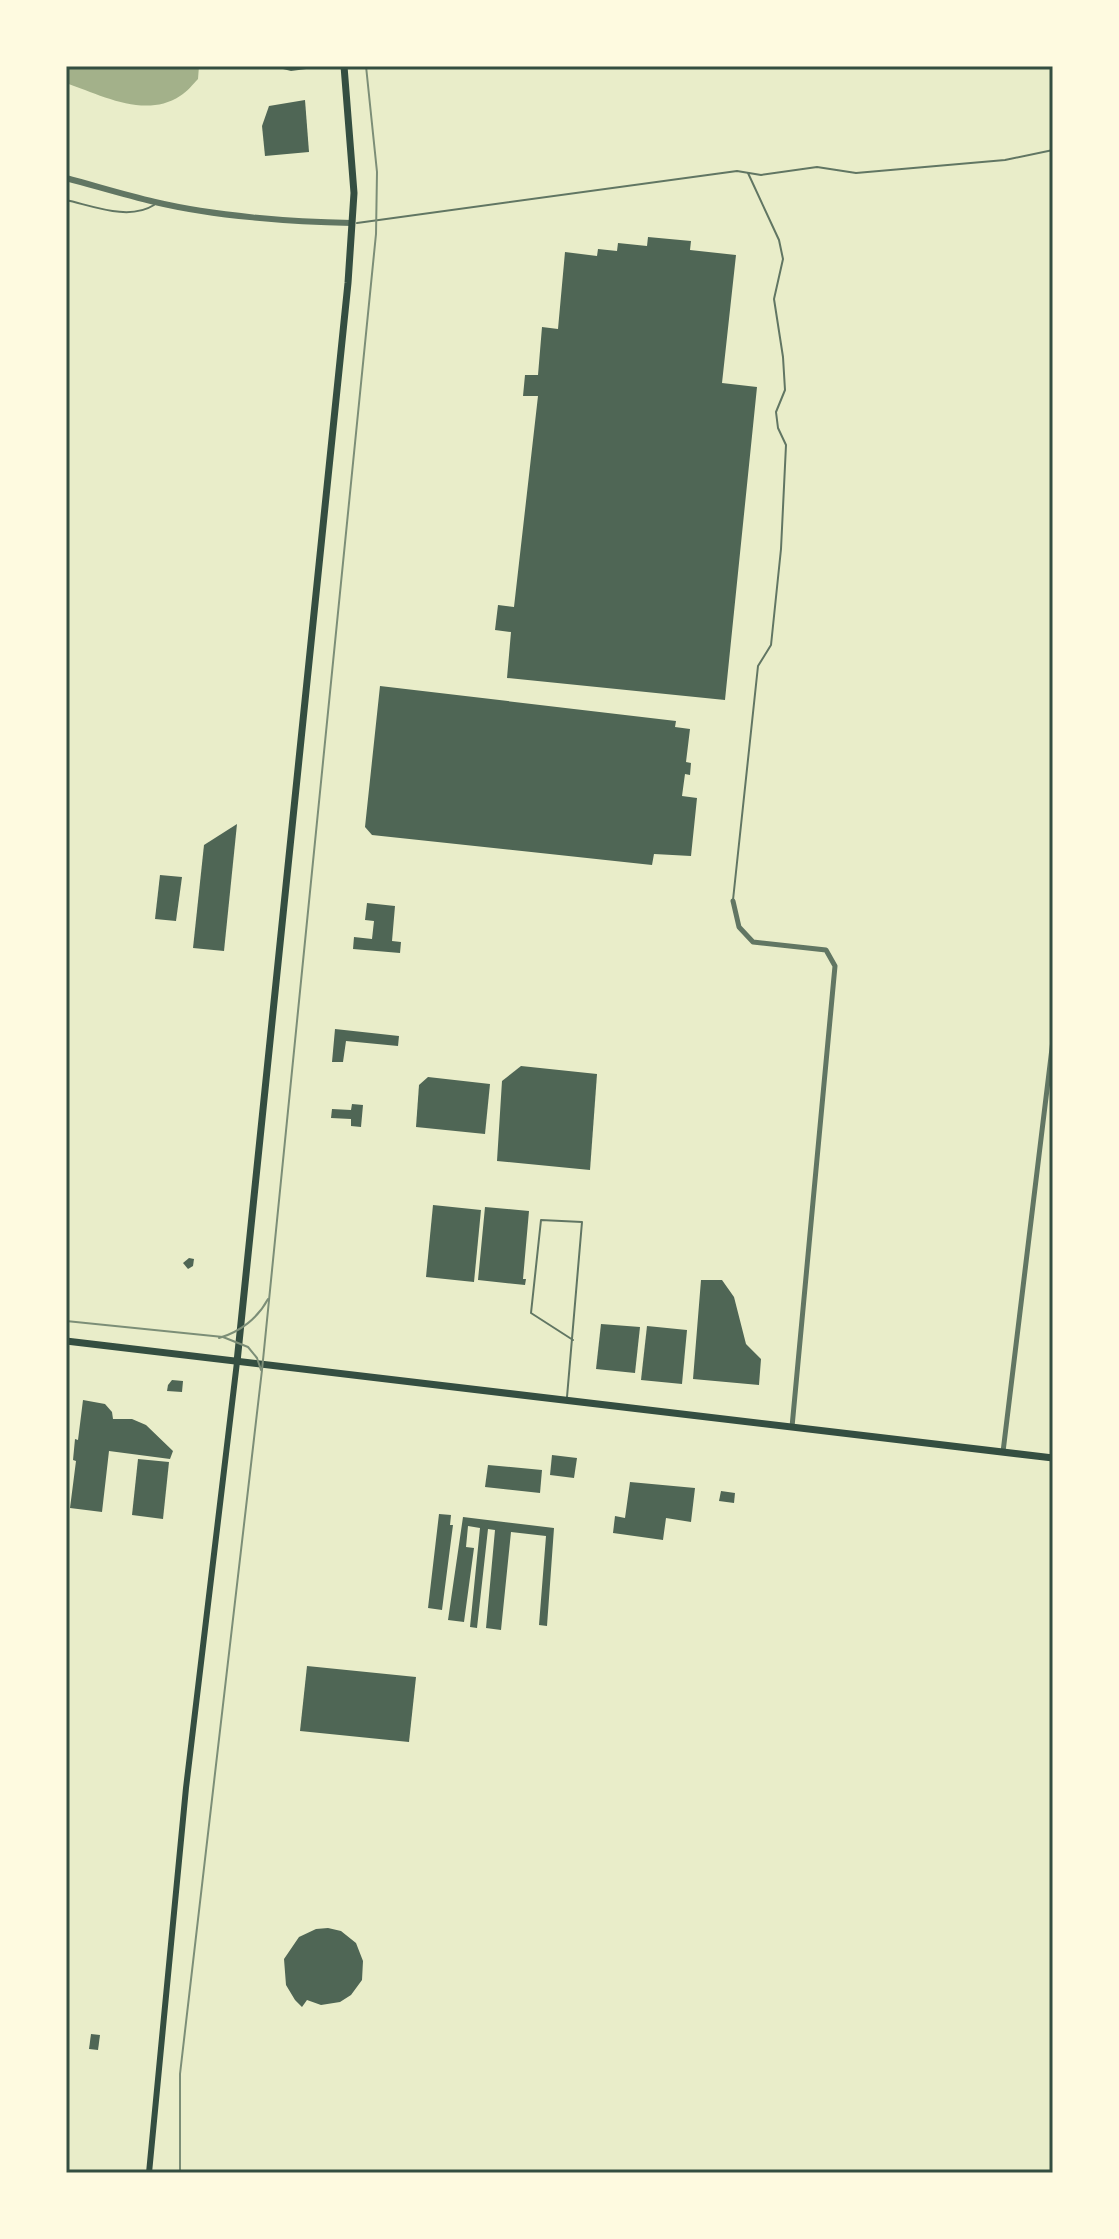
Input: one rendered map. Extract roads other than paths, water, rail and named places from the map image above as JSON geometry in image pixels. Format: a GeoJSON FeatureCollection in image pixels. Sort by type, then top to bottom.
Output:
{"type":"FeatureCollection","features":[{"type":"Feature","properties":{"kind":"main road"},"geometry":{"type":"LineString","coordinates":[[149,2173],[186,1788],[237,1362],[345,314],[353,182],[344,66]]}},
{"type":"Feature","properties":{"kind":"main road"},"geometry":{"type":"LineString","coordinates":[[66,1341],[1053,1458]]}},
{"type":"Feature","properties":{"kind":"street"},"geometry":{"type":"LineString","coordinates":[[66,178],[157,203],[301,221],[352,223]]}},
{"type":"Feature","properties":{"kind":"street"},"geometry":{"type":"LineString","coordinates":[[733,901],[739,927],[753,942],[826,950],[835,966],[792,1428]]}},
{"type":"Feature","properties":{"kind":"street"},"geometry":{"type":"LineString","coordinates":[[1003,1452],[1053,1040]]}},
{"type":"Feature","properties":{"kind":"lane"},"geometry":{"type":"LineString","coordinates":[[352,223],[737,171],[761,175],[817,167],[856,173],[1005,160],[1053,150]]}},
{"type":"Feature","properties":{"kind":"lane"},"geometry":{"type":"LineString","coordinates":[[733,901],[758,666],[771,645],[781,549],[786,445],[778,428],[776,412],[785,390],[774,299],[783,259],[779,240],[748,173]]}},
{"type":"Feature","properties":{"kind":"lane"},"geometry":{"type":"LineString","coordinates":[[66,200],[125,213],[142,211],[157,203]]}},
{"type":"Feature","properties":{"kind":"lane"},"geometry":{"type":"LineString","coordinates":[[566,1402],[573,1340],[582,1222],[541,1220],[531,1313],[573,1340]]}},
{"type":"Feature","properties":{"kind":"tram line"},"geometry":{"type":"LineString","coordinates":[[180,2173],[180,2074],[262,1370],[376,234],[377,172],[366,66]]}},
{"type":"Feature","properties":{"kind":"tram line"},"geometry":{"type":"LineString","coordinates":[[219,1338],[248,1323],[268,1299]]}},
{"type":"Feature","properties":{"kind":"tram line"},"geometry":{"type":"LineString","coordinates":[[66,1321],[223,1337],[248,1347],[257,1358],[261,1370]]}}]}
